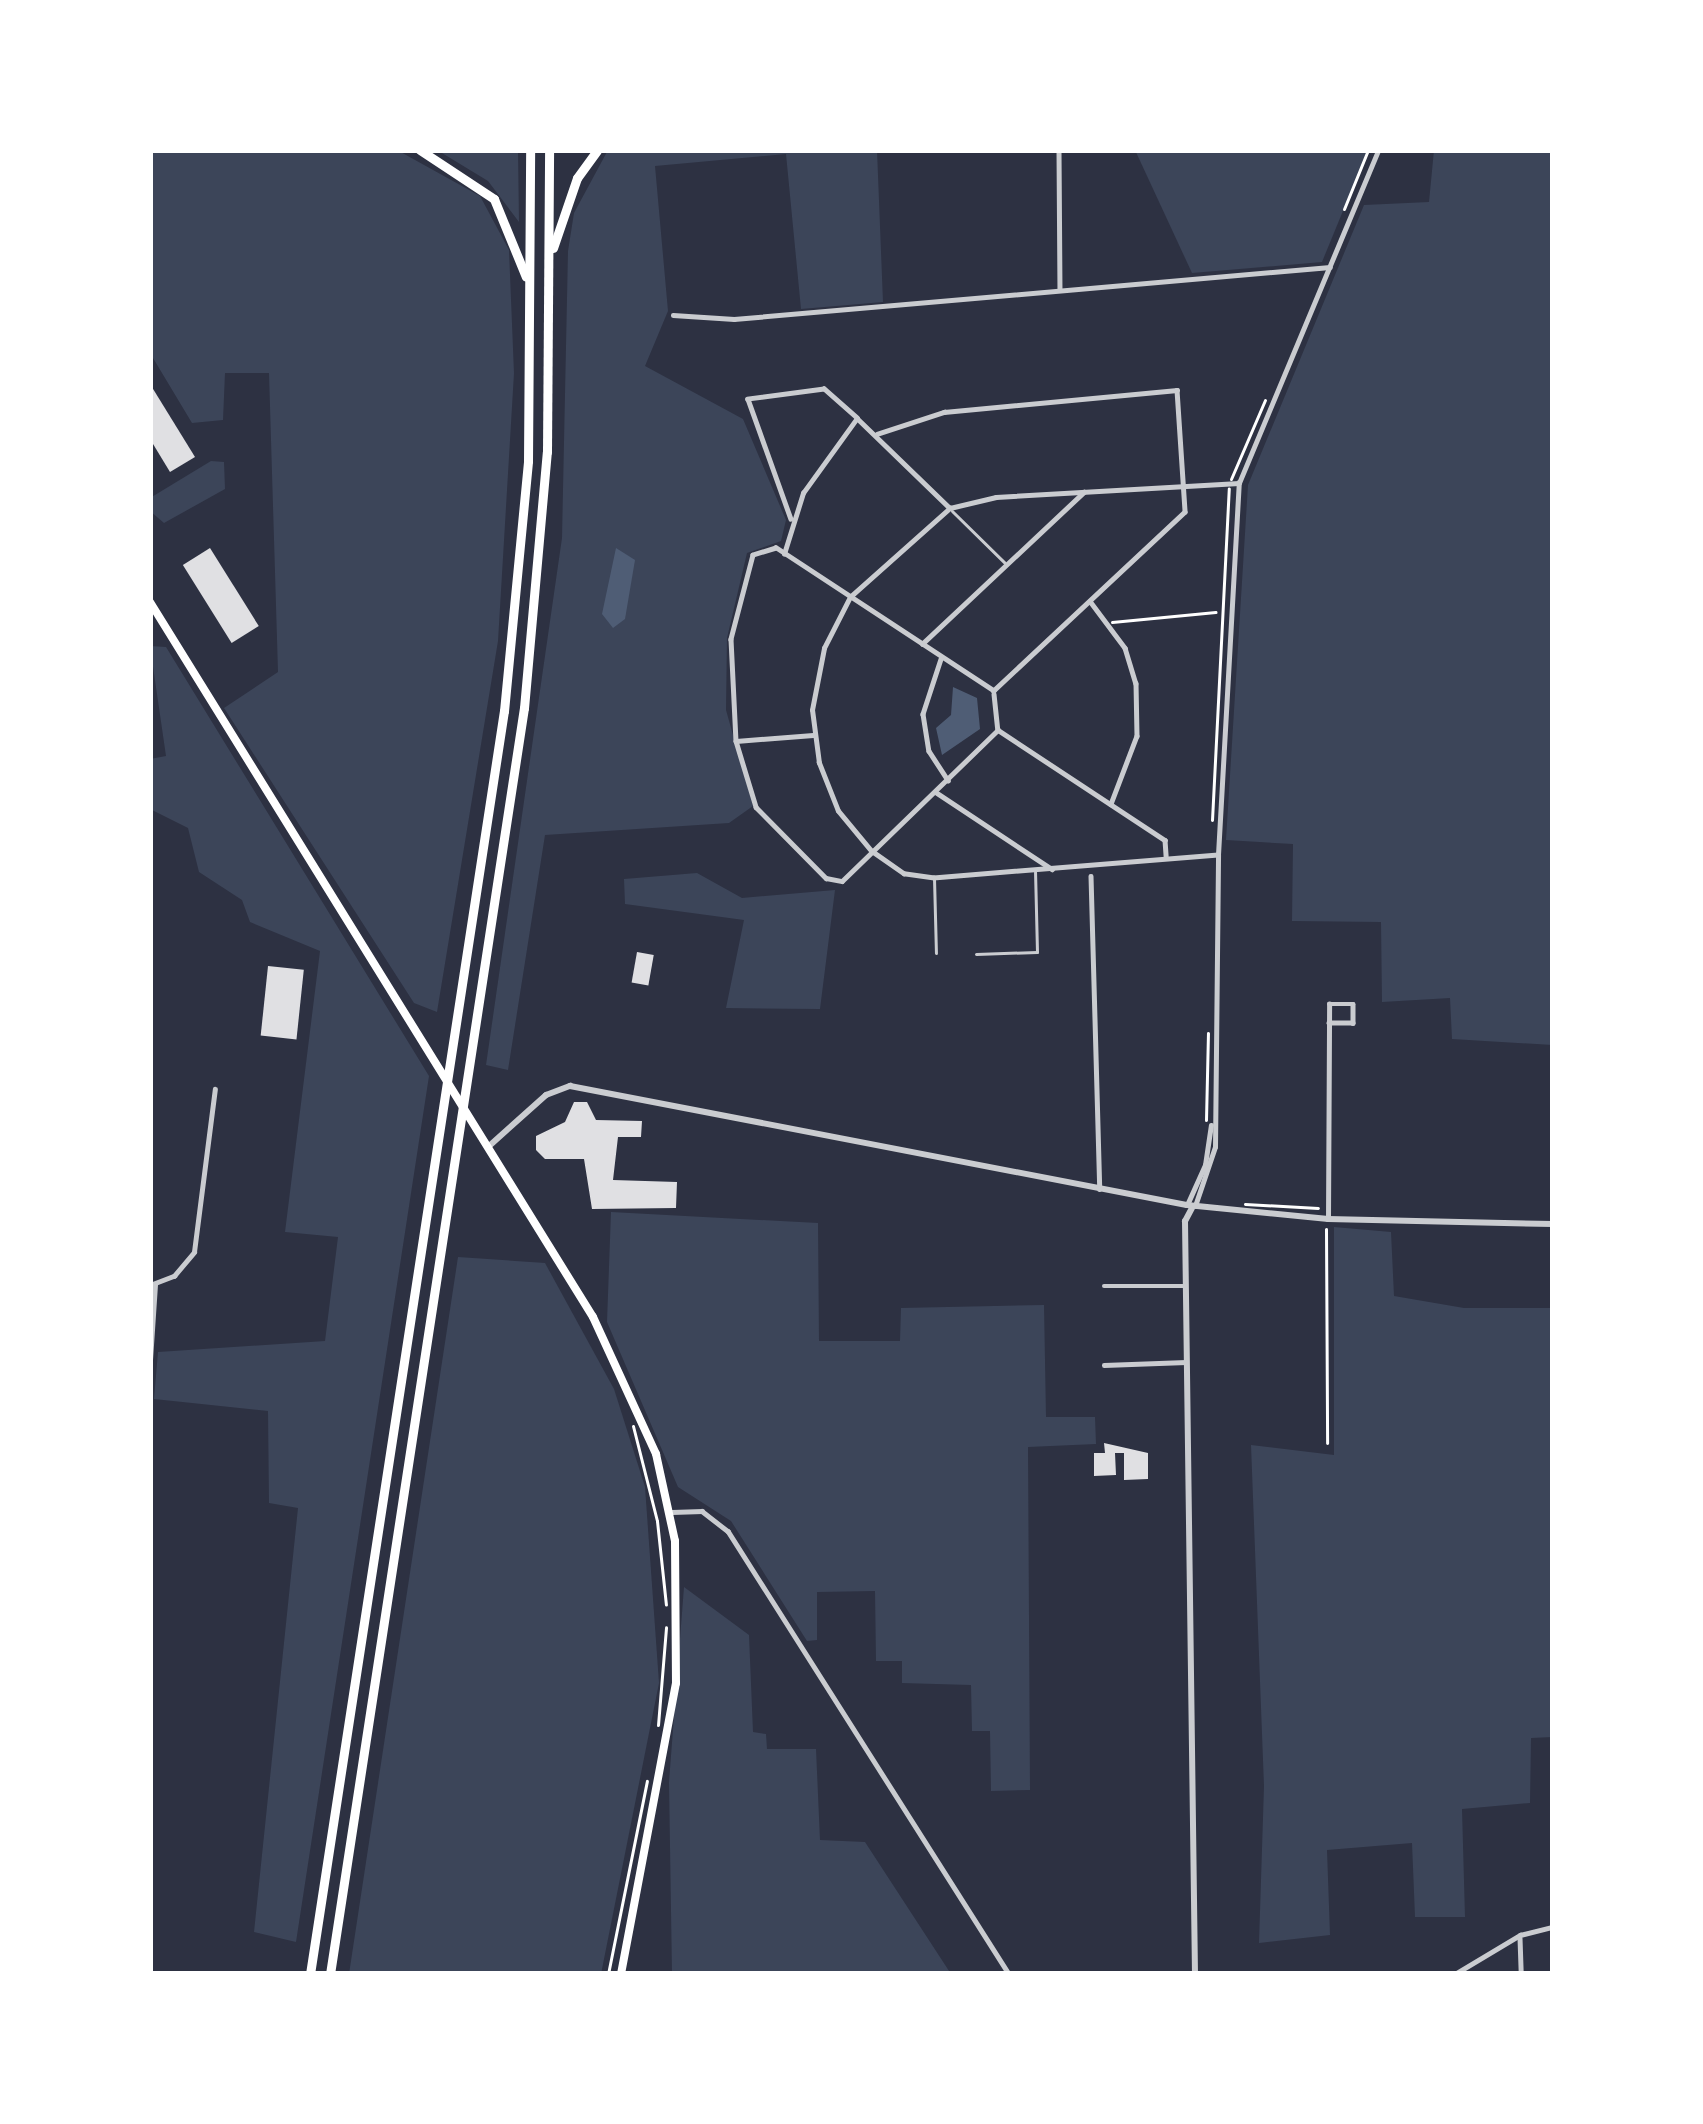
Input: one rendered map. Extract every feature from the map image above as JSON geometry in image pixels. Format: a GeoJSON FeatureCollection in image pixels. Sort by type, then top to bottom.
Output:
{"type":"FeatureCollection","features":[{"type":"Feature","properties":{"kind":"highway"},"geometry":{"type":"LineString","coordinates":[[420,150],[494,199],[530,291]]}},
{"type":"Feature","properties":{"kind":"highway"},"geometry":{"type":"LineString","coordinates":[[310,1974],[457,1029],[518,595],[530,291],[530,150]]}},
{"type":"Feature","properties":{"kind":"highway"},"geometry":{"type":"LineString","coordinates":[[330,1974],[457,1160],[535,606],[550,259],[549,150]]}},
{"type":"Feature","properties":{"kind":"highway"},"geometry":{"type":"LineString","coordinates":[[550,259],[571,193],[597,150]]}},
{"type":"Feature","properties":{"kind":"main road"},"geometry":{"type":"LineString","coordinates":[[150,602],[625,1378],[671,1512],[676,1683],[621,1974]]}},
{"type":"Feature","properties":{"kind":"street"},"geometry":{"type":"LineString","coordinates":[[1059,150],[1060,290]]}},
{"type":"Feature","properties":{"kind":"street"},"geometry":{"type":"LineString","coordinates":[[1195,1974],[1185,1286],[1188,1210],[1205,1166],[1212,1119],[1214,855],[1235,481],[1378,150]]}},
{"type":"Feature","properties":{"kind":"street"},"geometry":{"type":"LineString","coordinates":[[673,315],[734,319],[1330,266]]}},
{"type":"Feature","properties":{"kind":"street"},"geometry":{"type":"LineString","coordinates":[[791,519],[748,399],[824,389],[877,434],[950,508]]}},
{"type":"Feature","properties":{"kind":"street"},"geometry":{"type":"LineString","coordinates":[[877,434],[944,412],[1177,390],[1184,512],[994,691]]}},
{"type":"Feature","properties":{"kind":"street"},"geometry":{"type":"LineString","coordinates":[[784,554],[791,519],[816,470],[857,418]]}},
{"type":"Feature","properties":{"kind":"street"},"geometry":{"type":"LineString","coordinates":[[1214,855],[934,878],[904,874],[872,852],[829,793],[813,735],[819,667],[850,597],[950,508],[1085,490],[1235,481]]}},
{"type":"Feature","properties":{"kind":"street"},"geometry":{"type":"LineString","coordinates":[[922,644],[1085,490]]}},
{"type":"Feature","properties":{"kind":"street"},"geometry":{"type":"LineString","coordinates":[[994,691],[784,554],[768,548],[753,555],[730,639],[736,741],[756,807],[826,878],[842,881],[998,730]]}},
{"type":"Feature","properties":{"kind":"street"},"geometry":{"type":"LineString","coordinates":[[1089,601],[1111,622],[1132,667],[1138,720],[1112,804]]}},
{"type":"Feature","properties":{"kind":"street"},"geometry":{"type":"LineString","coordinates":[[941,658],[923,713],[929,751],[948,780]]}},
{"type":"Feature","properties":{"kind":"street"},"geometry":{"type":"LineString","coordinates":[[994,691],[998,730]]}},
{"type":"Feature","properties":{"kind":"street"},"geometry":{"type":"LineString","coordinates":[[998,730],[1165,840],[1166,859]]}},
{"type":"Feature","properties":{"kind":"street"},"geometry":{"type":"LineString","coordinates":[[736,741],[813,735]]}},
{"type":"Feature","properties":{"kind":"street"},"geometry":{"type":"LineString","coordinates":[[937,792],[1052,868]]}},
{"type":"Feature","properties":{"kind":"street"},"geometry":{"type":"LineString","coordinates":[[1091,876],[1100,1189]]}},
{"type":"Feature","properties":{"kind":"street"},"geometry":{"type":"LineString","coordinates":[[1328,1219],[1329,1004],[1353,1004],[1353,1023],[1329,1023]]}},
{"type":"Feature","properties":{"kind":"street"},"geometry":{"type":"LineString","coordinates":[[488,1148],[546,1095],[570,1086],[1188,1210],[1328,1219],[1553,1224]]}},
{"type":"Feature","properties":{"kind":"street"},"geometry":{"type":"LineString","coordinates":[[150,1360],[153,1285],[194,1252],[215,1089]]}},
{"type":"Feature","properties":{"kind":"street"},"geometry":{"type":"LineString","coordinates":[[1104,1286],[1185,1286]]}},
{"type":"Feature","properties":{"kind":"street"},"geometry":{"type":"LineString","coordinates":[[1104,1365],[1186,1362]]}},
{"type":"Feature","properties":{"kind":"street"},"geometry":{"type":"LineString","coordinates":[[671,1512],[702,1511],[728,1531],[1009,1974]]}},
{"type":"Feature","properties":{"kind":"street"},"geometry":{"type":"LineString","coordinates":[[1455,1974],[1520,1935],[1553,1927]]}},
{"type":"Feature","properties":{"kind":"street"},"geometry":{"type":"LineString","coordinates":[[1520,1935],[1521,1974]]}},
{"type":"Feature","properties":{"kind":"lane"},"geometry":{"type":"LineString","coordinates":[[950,508],[1007,564]]}},
{"type":"Feature","properties":{"kind":"lane"},"geometry":{"type":"LineString","coordinates":[[976,954],[1037,952],[1035,870]]}},
{"type":"Feature","properties":{"kind":"lane"},"geometry":{"type":"LineString","coordinates":[[934,878],[936,953]]}},
{"type":"Feature","properties":{"kind":"path"},"geometry":{"type":"LineString","coordinates":[[1342,217],[1368,150]]}},
{"type":"Feature","properties":{"kind":"path"},"geometry":{"type":"LineString","coordinates":[[1214,855],[1218,612],[1235,481],[1268,395]]}},
{"type":"Feature","properties":{"kind":"path"},"geometry":{"type":"LineString","coordinates":[[1111,622],[1218,612]]}},
{"type":"Feature","properties":{"kind":"path"},"geometry":{"type":"LineString","coordinates":[[1204,1131],[1208,1026]]}},
{"type":"Feature","properties":{"kind":"path"},"geometry":{"type":"LineString","coordinates":[[1327,1443],[1328,1219]]}},
{"type":"Feature","properties":{"kind":"path"},"geometry":{"type":"LineString","coordinates":[[632,1421],[657,1521],[666,1613],[657,1736]]}},
{"type":"Feature","properties":{"kind":"path"},"geometry":{"type":"LineString","coordinates":[[608,1974],[652,1759]]}},
{"type":"Feature","properties":{"kind":"shaded area"},"geometry":{"type":"Polygon","coordinates":[[[150,150],[397,150],[480,196],[509,250],[514,373],[498,641],[437,1012],[414,1003],[224,708],[278,672],[269,373],[225,373],[223,420],[192,423],[150,353],[150,150]]]}},
{"type":"Feature","properties":{"kind":"shaded area"},"geometry":{"type":"Polygon","coordinates":[[[437,150],[518,150],[519,222],[488,181],[437,150]]]}},
{"type":"Feature","properties":{"kind":"shaded area"},"geometry":{"type":"Polygon","coordinates":[[[608,150],[877,150],[883,302],[801,309],[786,154],[655,166],[668,311],[645,366],[743,419],[786,520],[781,541],[747,553],[727,638],[726,710],[753,806],[729,823],[545,835],[508,1070],[486,1065],[562,538],[568,251],[574,213],[608,150]]]}},
{"type":"Feature","properties":{"kind":"shaded area"},"geometry":{"type":"Polygon","coordinates":[[[1135,150],[1368,150],[1322,262],[1192,273],[1135,150]]]}},
{"type":"Feature","properties":{"kind":"shaded area"},"geometry":{"type":"Polygon","coordinates":[[[1434,150],[1553,150],[1553,1045],[1452,1039],[1450,998],[1382,1002],[1381,922],[1292,921],[1293,844],[1226,840],[1248,485],[1364,205],[1429,202],[1434,150]]]}},
{"type":"Feature","properties":{"kind":"shaded area"},"geometry":{"type":"Polygon","coordinates":[[[211,461],[224,462],[225,489],[164,523],[150,511],[150,498],[211,461]]]}},
{"type":"Feature","properties":{"kind":"shaded area"},"geometry":{"type":"Polygon","coordinates":[[[616,548],[635,560],[625,619],[613,628],[602,614],[616,548]]]}},
{"type":"Feature","properties":{"kind":"shaded area"},"geometry":{"type":"Polygon","coordinates":[[[150,646],[166,647],[429,1076],[296,1942],[254,1932],[298,1508],[269,1503],[268,1411],[154,1399],[158,1352],[325,1341],[338,1237],[285,1232],[320,951],[250,922],[242,900],[199,872],[188,828],[150,809],[150,759],[166,756],[150,646]]]}},
{"type":"Feature","properties":{"kind":"shaded area"},"geometry":{"type":"Polygon","coordinates":[[[953,687],[977,698],[980,729],[942,755],[936,728],[951,715],[953,687]]]}},
{"type":"Feature","properties":{"kind":"shaded area"},"geometry":{"type":"Polygon","coordinates":[[[697,873],[742,898],[835,890],[820,1009],[726,1008],[744,920],[625,904],[624,879],[697,873]]]}},
{"type":"Feature","properties":{"kind":"shaded area"},"geometry":{"type":"Polygon","coordinates":[[[611,1212],[818,1223],[819,1341],[900,1341],[901,1308],[1044,1305],[1046,1417],[1095,1417],[1096,1444],[1028,1447],[1030,1790],[991,1791],[990,1731],[972,1731],[971,1685],[902,1683],[902,1661],[876,1661],[875,1591],[817,1592],[817,1640],[807,1641],[731,1521],[678,1487],[607,1322],[611,1212]]]}},
{"type":"Feature","properties":{"kind":"shaded area"},"geometry":{"type":"Polygon","coordinates":[[[1334,1227],[1391,1232],[1394,1296],[1464,1308],[1553,1308],[1553,1737],[1531,1738],[1530,1803],[1462,1809],[1465,1917],[1415,1917],[1412,1843],[1327,1850],[1330,1935],[1259,1943],[1264,1786],[1251,1445],[1334,1455],[1334,1227]]]}},
{"type":"Feature","properties":{"kind":"shaded area"},"geometry":{"type":"Polygon","coordinates":[[[458,1257],[545,1263],[614,1389],[645,1487],[659,1683],[601,1974],[349,1974],[458,1257]]]}},
{"type":"Feature","properties":{"kind":"shaded area"},"geometry":{"type":"Polygon","coordinates":[[[684,1587],[749,1635],[753,1732],[766,1734],[767,1749],[816,1749],[820,1840],[865,1842],[951,1974],[672,1974],[669,1782],[684,1587]]]}},
{"type":"Feature","properties":{"kind":"building"},"geometry":{"type":"Polygon","coordinates":[[[150,384],[195,457],[170,472],[150,439],[150,384]]]}},
{"type":"Feature","properties":{"kind":"building"},"geometry":{"type":"Polygon","coordinates":[[[210,548],[259,626],[232,643],[183,565],[210,548]]]}},
{"type":"Feature","properties":{"kind":"building"},"geometry":{"type":"Polygon","coordinates":[[[637,952],[654,955],[648,985],[632,983],[637,952]]]}},
{"type":"Feature","properties":{"kind":"building"},"geometry":{"type":"Polygon","coordinates":[[[268,966],[304,970],[296,1039],[261,1036],[268,966]]]}},
{"type":"Feature","properties":{"kind":"building"},"geometry":{"type":"Polygon","coordinates":[[[574,1102],[587,1102],[596,1120],[642,1121],[641,1137],[618,1137],[613,1180],[677,1182],[676,1208],[592,1209],[584,1159],[545,1159],[536,1150],[536,1136],[565,1122],[574,1102]]]}},
{"type":"Feature","properties":{"kind":"building"},"geometry":{"type":"Polygon","coordinates":[[[1104,1443],[1148,1453],[1148,1479],[1124,1480],[1124,1453],[1115,1453],[1116,1475],[1094,1476],[1094,1453],[1105,1453],[1104,1443]]]}}]}
